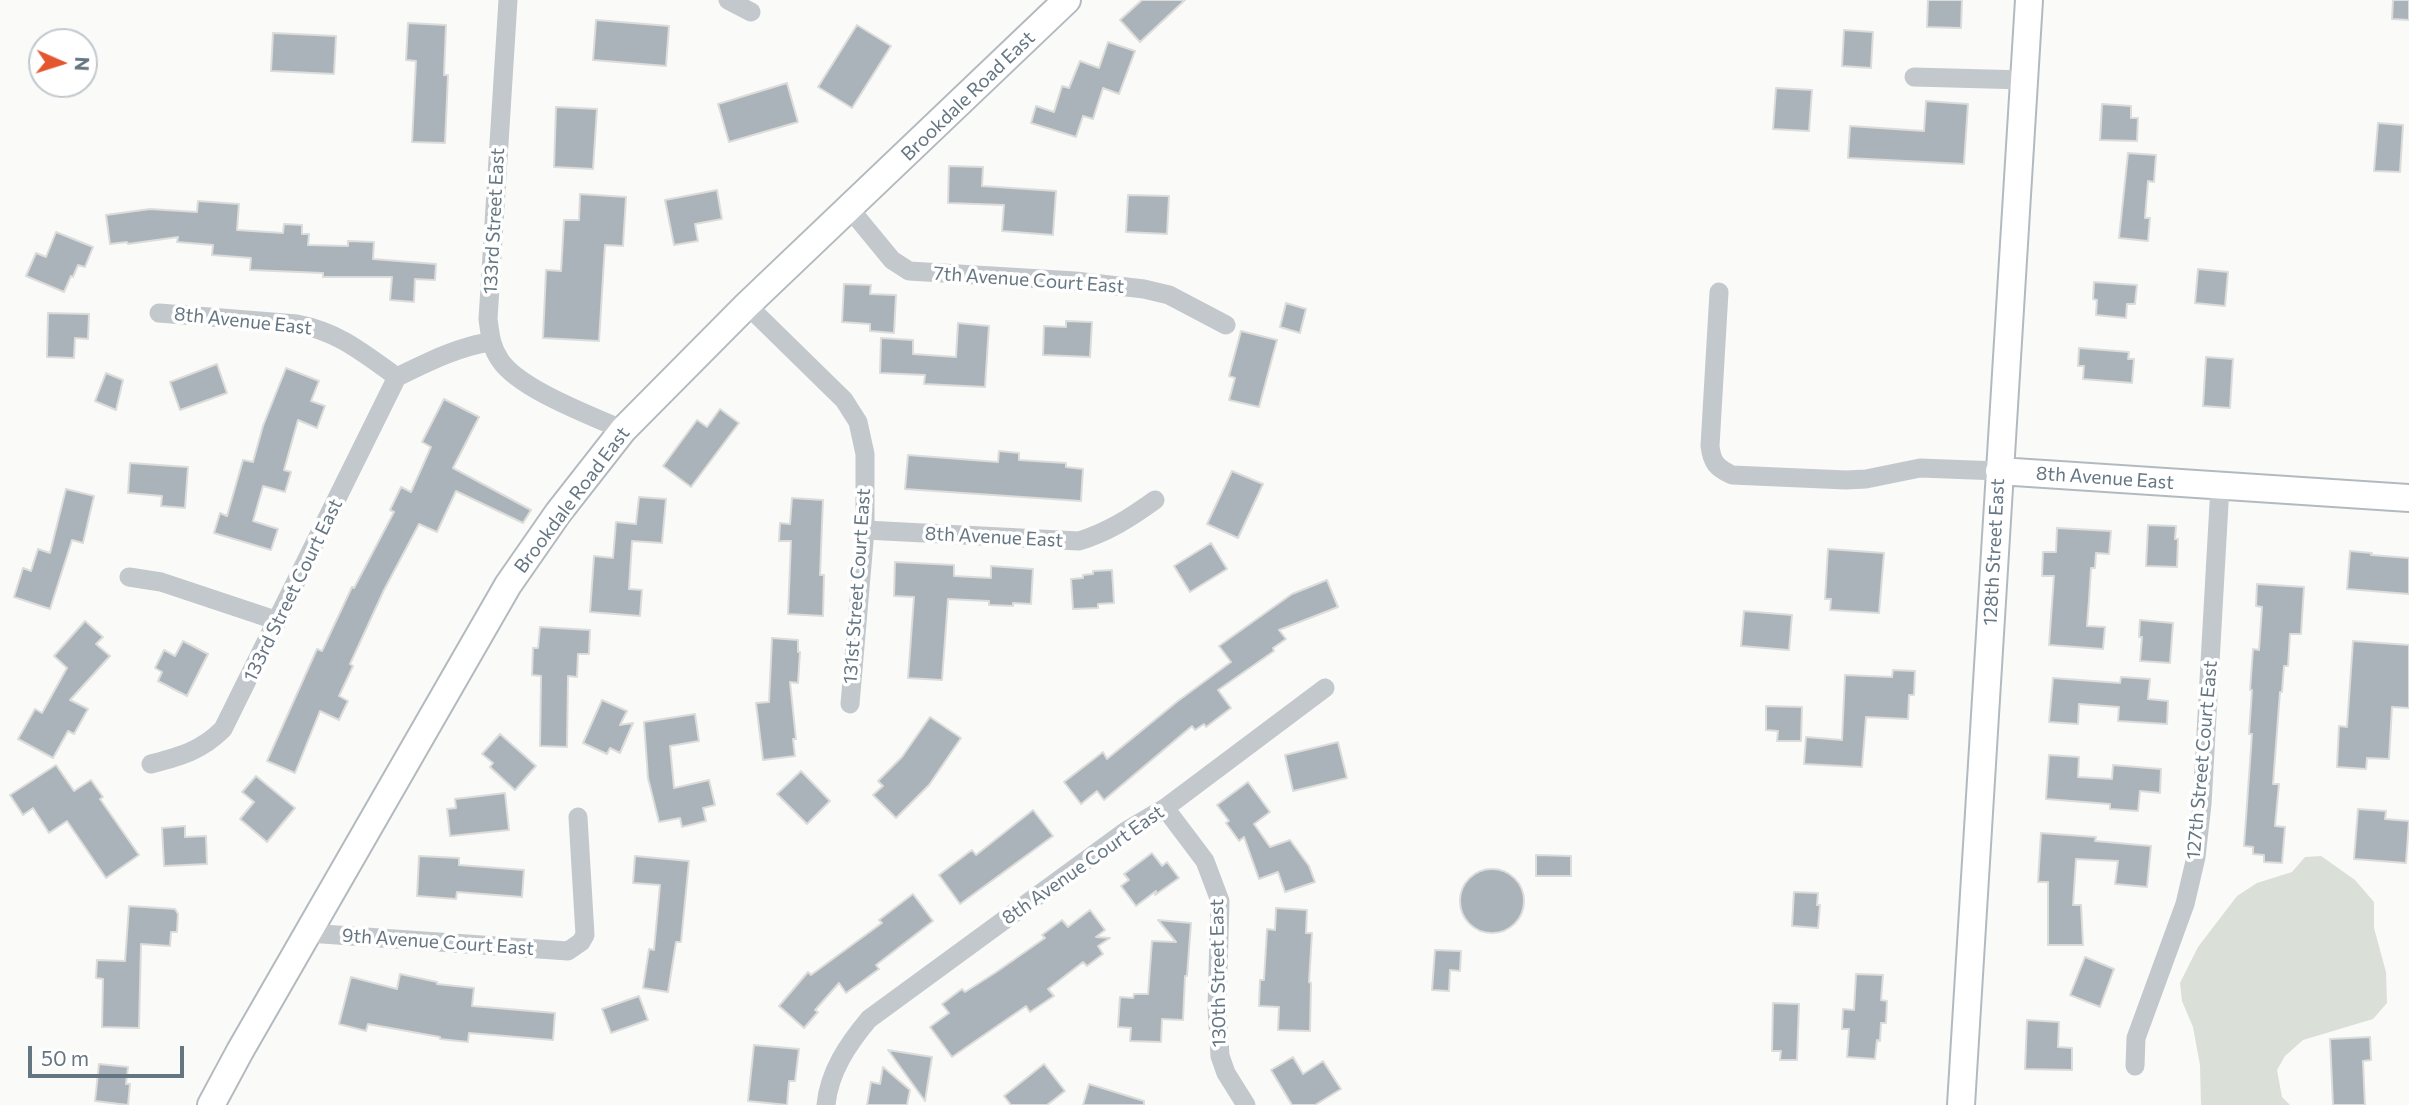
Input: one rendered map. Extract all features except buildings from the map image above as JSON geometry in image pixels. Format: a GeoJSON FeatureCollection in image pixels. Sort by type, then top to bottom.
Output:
{"type":"FeatureCollection","features":[{"type":"Feature","properties":{"kind":"street","name":"133rd Street East"},"geometry":{"type":"LineString","coordinates":[[491,342],[488,319],[508,0]]}},
{"type":"Feature","properties":{"kind":"street"},"geometry":{"type":"LineString","coordinates":[[728,0],[751,12]]}},
{"type":"Feature","properties":{"kind":"street","name":"Brookdale Road East"},"geometry":{"type":"LineString","coordinates":[[211,1105],[508,585],[558,513],[623,430],[747,305],[1067,0]]}},
{"type":"Feature","properties":{"kind":"street","name":"128th Street East"},"geometry":{"type":"LineString","coordinates":[[1961,1105],[2029,0]]}},
{"type":"Feature","properties":{"kind":"street"},"geometry":{"type":"LineString","coordinates":[[1914,77],[2025,80]]}},
{"type":"Feature","properties":{"kind":"street","name":"7th Avenue Court East"},"geometry":{"type":"LineString","coordinates":[[850,209],[892,260],[909,271],[1075,281],[1144,289],[1169,295],[1226,325]]}},
{"type":"Feature","properties":{"kind":"street","name":"8th Avenue East"},"geometry":{"type":"LineString","coordinates":[[1719,292],[1710,446],[1712,459],[1718,469],[1732,475],[1846,480],[1866,479],[1920,468],[2409,498]]}},
{"type":"Feature","properties":{"kind":"street","name":"131st Street Court East"},"geometry":{"type":"LineString","coordinates":[[747,305],[854,412],[863,441],[865,530],[850,704]]}},
{"type":"Feature","properties":{"kind":"street","name":"8th Avenue East"},"geometry":{"type":"LineString","coordinates":[[159,313],[317,328],[339,337],[397,377]]}},
{"type":"Feature","properties":{"kind":"street"},"geometry":{"type":"LineString","coordinates":[[397,377],[450,352],[469,345],[491,342],[498,359],[516,377],[541,392],[623,430]]}},
{"type":"Feature","properties":{"kind":"street","name":"133rd Street Court East"},"geometry":{"type":"LineString","coordinates":[[151,764],[190,754],[223,729],[397,377]]}},
{"type":"Feature","properties":{"kind":"street","name":"127th Street Court East"},"geometry":{"type":"LineString","coordinates":[[2135,1066],[2136,1038],[2185,904],[2196,857],[2202,804],[2220,486]]}},
{"type":"Feature","properties":{"kind":"street","name":"8th Avenue East"},"geometry":{"type":"LineString","coordinates":[[865,530],[1079,541],[1103,534],[1155,500]]}},
{"type":"Feature","properties":{"kind":"street"},"geometry":{"type":"LineString","coordinates":[[129,577],[161,583],[278,621]]}},
{"type":"Feature","properties":{"kind":"street","name":"8th Avenue Court East"},"geometry":{"type":"LineString","coordinates":[[826,1105],[837,1065],[869,1019],[1126,831],[1165,808],[1325,688]]}},
{"type":"Feature","properties":{"kind":"street","name":"130th Street East"},"geometry":{"type":"LineString","coordinates":[[1165,808],[1205,861],[1220,901],[1217,1008],[1220,1056],[1226,1073],[1246,1105]]}},
{"type":"Feature","properties":{"kind":"street","name":"9th Avenue Court East"},"geometry":{"type":"LineString","coordinates":[[308,933],[568,951],[582,942],[585,935],[578,817]]}},
{"type":"Feature","properties":{"kind":"shaded area"},"geometry":{"type":"Polygon","coordinates":[[[2321,856],[2355,880],[2374,902],[2374,928],[2386,972],[2387,1003],[2373,1019],[2303,1040],[2285,1056],[2277,1070],[2282,1097],[2290,1105],[2201,1105],[2200,1065],[2193,1027],[2182,1001],[2180,983],[2198,947],[2237,896],[2257,883],[2292,872],[2305,857],[2321,856]]]}}]}
